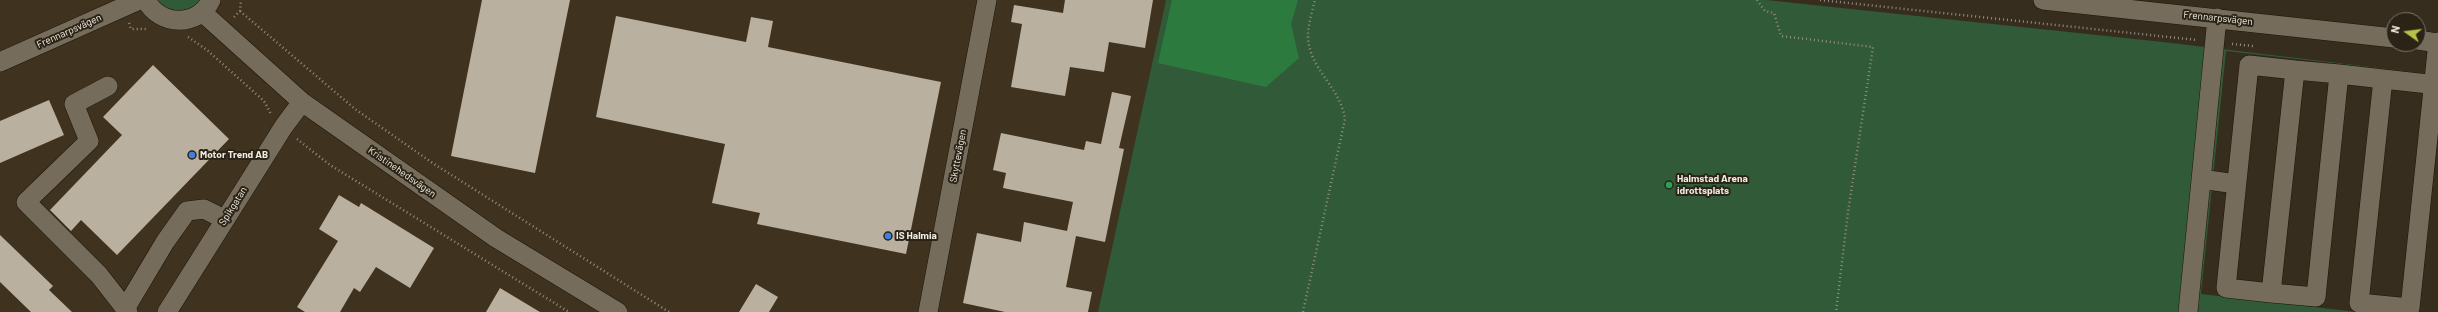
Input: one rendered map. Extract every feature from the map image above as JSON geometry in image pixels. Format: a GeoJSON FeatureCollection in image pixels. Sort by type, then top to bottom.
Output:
{"type":"FeatureCollection","features":[{"type":"Feature","properties":{"kind":"street","name":"Kristinehedsvägen"},"geometry":{"type":"LineString","coordinates":[[146,0],[154,12],[169,20],[186,20],[206,6],[302,102],[496,238],[618,312]]}},
{"type":"Feature","properties":{"kind":"street","name":"Skyttevägen"},"geometry":{"type":"LineString","coordinates":[[928,312],[987,0]]}},
{"type":"Feature","properties":{"kind":"street","name":"Frennarpsvägen"},"geometry":{"type":"LineString","coordinates":[[2043,0],[2386,37]]}},
{"type":"Feature","properties":{"kind":"street","name":"Frennarpsvägen"},"geometry":{"type":"LineString","coordinates":[[0,62],[131,4]]}},
{"type":"Feature","properties":{"kind":"street"},"geometry":{"type":"LineString","coordinates":[[2188,312],[2217,18]]}},
{"type":"Feature","properties":{"kind":"street"},"geometry":{"type":"LineString","coordinates":[[2383,79],[2359,303],[2410,308],[2436,85],[2438,42],[2426,41]]}},
{"type":"Feature","properties":{"kind":"street"},"geometry":{"type":"LineString","coordinates":[[2339,74],[2316,297],[2226,288],[2249,65],[2339,74],[2436,85]]}},
{"type":"Feature","properties":{"kind":"street"},"geometry":{"type":"LineString","coordinates":[[2271,293],[2295,70]]}},
{"type":"Feature","properties":{"kind":"street"},"geometry":{"type":"LineString","coordinates":[[108,86],[74,104],[89,141],[26,202],[99,275],[127,310],[165,242],[187,211],[204,209],[224,219]]}},
{"type":"Feature","properties":{"kind":"street","name":"Spikgatan"},"geometry":{"type":"LineString","coordinates":[[166,312],[284,126],[302,102]]}},
{"type":"Feature","properties":{"kind":"street"},"geometry":{"type":"LineString","coordinates":[[2201,179],[2236,184]]}},
{"type":"Feature","properties":{"kind":"path"},"geometry":{"type":"LineString","coordinates":[[1303,312],[1345,119],[1337,94],[1315,63],[1311,52],[1308,38],[1315,0]]}},
{"type":"Feature","properties":{"kind":"path"},"geometry":{"type":"LineString","coordinates":[[1757,0],[1765,11],[1774,13],[1781,36],[1873,47],[1848,212],[1836,312]]}},
{"type":"Feature","properties":{"kind":"path"},"geometry":{"type":"LineString","coordinates":[[1820,0],[2254,46]]}},
{"type":"Feature","properties":{"kind":"path"},"geometry":{"type":"LineString","coordinates":[[131,4],[131,29],[154,29]]}},
{"type":"Feature","properties":{"kind":"path"},"geometry":{"type":"LineString","coordinates":[[240,11],[355,109],[428,160],[669,312]]}},
{"type":"Feature","properties":{"kind":"path"},"geometry":{"type":"LineString","coordinates":[[182,35],[207,50],[264,102],[268,112],[302,144],[330,165],[569,312]]}},
{"type":"Feature","properties":{"kind":"shaded area"},"geometry":{"type":"Polygon","coordinates":[[[0,0],[1166,0],[1098,312],[0,312],[0,0]]]}},
{"type":"Feature","properties":{"kind":"green space"},"geometry":{"type":"Polygon","coordinates":[[[155,0],[201,0],[190,9],[178,12],[172,11],[155,0]]]}},
{"type":"Feature","properties":{"kind":"green space","name":"Halmstad Arena idrottsplats"},"geometry":{"type":"Polygon","coordinates":[[[1166,0],[1766,0],[2163,42],[2438,75],[2226,51],[2201,294],[2357,312],[1098,312],[1166,0]]]}},
{"type":"Feature","properties":{"kind":"green space"},"geometry":{"type":"Polygon","coordinates":[[[1172,0],[1298,0],[1291,24],[1299,58],[1266,87],[1158,63],[1172,0]]]}},
{"type":"Feature","properties":{"kind":"building"},"geometry":{"type":"Polygon","coordinates":[[[482,0],[570,0],[535,173],[451,156],[482,0]]]}},
{"type":"Feature","properties":{"kind":"building"},"geometry":{"type":"Polygon","coordinates":[[[1065,0],[1153,0],[1145,48],[1109,42],[1104,72],[1070,67],[1065,96],[1011,87],[1022,24],[1011,22],[1014,5],[1063,13],[1065,0]]]}},
{"type":"Feature","properties":{"kind":"building"},"geometry":{"type":"Polygon","coordinates":[[[616,16],[746,42],[751,17],[773,21],[768,47],[941,82],[906,254],[757,224],[760,213],[712,203],[725,144],[596,117],[616,16]]]}},
{"type":"Feature","properties":{"kind":"building"},"geometry":{"type":"Polygon","coordinates":[[[153,65],[229,139],[117,255],[81,220],[71,231],[50,210],[122,135],[103,117],[153,65]]]}},
{"type":"Feature","properties":{"kind":"building"},"geometry":{"type":"Polygon","coordinates":[[[1112,92],[1131,96],[1119,148],[1124,149],[1105,242],[1076,236],[1066,287],[1092,292],[1088,312],[1005,312],[963,303],[977,233],[1021,242],[1024,222],[1067,231],[1073,202],[1003,188],[1006,173],[993,170],[1001,133],[1084,150],[1086,141],[1101,144],[1112,92]]]}},
{"type":"Feature","properties":{"kind":"building"},"geometry":{"type":"Polygon","coordinates":[[[49,100],[64,135],[0,163],[0,121],[49,100]]]}},
{"type":"Feature","properties":{"kind":"building"},"geometry":{"type":"Polygon","coordinates":[[[339,195],[359,207],[361,203],[434,248],[410,288],[376,267],[360,292],[354,288],[340,312],[305,312],[297,307],[338,241],[319,229],[339,195]]]}},
{"type":"Feature","properties":{"kind":"building"},"geometry":{"type":"Polygon","coordinates":[[[0,235],[53,286],[49,290],[72,312],[31,312],[0,282],[0,235]]]}},
{"type":"Feature","properties":{"kind":"building"},"geometry":{"type":"Polygon","coordinates":[[[756,284],[778,297],[769,312],[739,312],[756,284]]]}},
{"type":"Feature","properties":{"kind":"building"},"geometry":{"type":"Polygon","coordinates":[[[500,288],[540,312],[486,312],[500,288]]]}},
{"type":"Feature","properties":{"kind":"place","name":"Motor Trend AB"},"geometry":{"type":"Point","coordinates":[192,155]}},
{"type":"Feature","properties":{"kind":"place","name":"Halmstad Arena idrottsplats"},"geometry":{"type":"Point","coordinates":[1669,185]}},
{"type":"Feature","properties":{"kind":"place","name":"IS Halmia"},"geometry":{"type":"Point","coordinates":[888,236]}}]}
